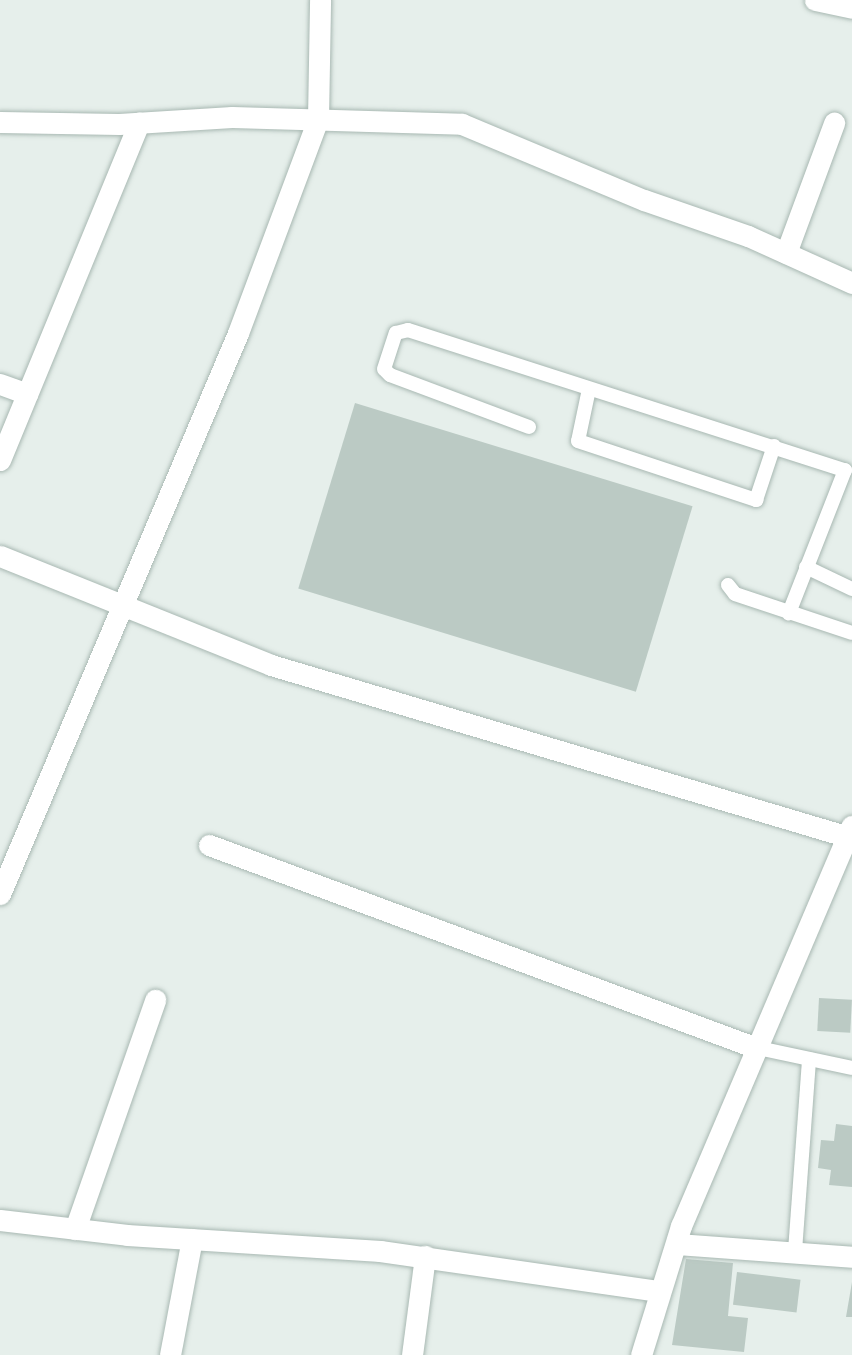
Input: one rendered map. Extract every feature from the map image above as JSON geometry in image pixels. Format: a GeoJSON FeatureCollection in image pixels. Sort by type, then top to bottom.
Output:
{"type":"FeatureCollection","features":[{"type":"Feature","properties":{"kind":"street"},"geometry":{"type":"LineString","coordinates":[[0,894],[238,332],[317,119],[320,0]]}},
{"type":"Feature","properties":{"kind":"street"},"geometry":{"type":"LineString","coordinates":[[815,0],[852,8]]}},
{"type":"Feature","properties":{"kind":"street"},"geometry":{"type":"LineString","coordinates":[[0,122],[139,122],[232,117],[442,121],[481,128],[644,200],[786,253],[852,283]]}},
{"type":"Feature","properties":{"kind":"street"},"geometry":{"type":"LineString","coordinates":[[0,460],[139,122]]}},
{"type":"Feature","properties":{"kind":"street"},"geometry":{"type":"LineString","coordinates":[[786,253],[834,123]]}},
{"type":"Feature","properties":{"kind":"street"},"geometry":{"type":"LineString","coordinates":[[0,384],[27,394]]}},
{"type":"Feature","properties":{"kind":"street"},"geometry":{"type":"LineString","coordinates":[[0,556],[296,673],[850,834],[754,1047],[659,1291],[641,1355]]}},
{"type":"Feature","properties":{"kind":"street"},"geometry":{"type":"LineString","coordinates":[[209,845],[754,1047]]}},
{"type":"Feature","properties":{"kind":"street"},"geometry":{"type":"LineString","coordinates":[[75,1229],[155,1000]]}},
{"type":"Feature","properties":{"kind":"street"},"geometry":{"type":"LineString","coordinates":[[0,1220],[192,1239],[425,1256],[659,1291]]}},
{"type":"Feature","properties":{"kind":"street"},"geometry":{"type":"LineString","coordinates":[[170,1355],[192,1239]]}},
{"type":"Feature","properties":{"kind":"street"},"geometry":{"type":"LineString","coordinates":[[677,1244],[852,1257]]}},
{"type":"Feature","properties":{"kind":"street"},"geometry":{"type":"LineString","coordinates":[[412,1355],[425,1256]]}},
{"type":"Feature","properties":{"kind":"lane"},"geometry":{"type":"LineString","coordinates":[[529,426],[390,375],[384,369],[396,333],[408,330],[849,471],[806,567],[789,614]]}},
{"type":"Feature","properties":{"kind":"lane"},"geometry":{"type":"LineString","coordinates":[[589,389],[579,441],[756,500],[774,446]]}},
{"type":"Feature","properties":{"kind":"lane"},"geometry":{"type":"LineString","coordinates":[[806,567],[852,589]]}},
{"type":"Feature","properties":{"kind":"lane"},"geometry":{"type":"LineString","coordinates":[[728,585],[735,594],[852,633]]}},
{"type":"Feature","properties":{"kind":"lane"},"geometry":{"type":"LineString","coordinates":[[754,1047],[852,1068]]}},
{"type":"Feature","properties":{"kind":"lane"},"geometry":{"type":"LineString","coordinates":[[795,1251],[809,1060]]}},
{"type":"Feature","properties":{"kind":"building"},"geometry":{"type":"Polygon","coordinates":[[[355,403],[693,506],[636,692],[298,589],[355,403]]]}},
{"type":"Feature","properties":{"kind":"building"},"geometry":{"type":"Polygon","coordinates":[[[819,998],[852,1000],[850,1033],[817,1031],[819,998]]]}},
{"type":"Feature","properties":{"kind":"building"},"geometry":{"type":"Polygon","coordinates":[[[836,1124],[852,1126],[852,1187],[829,1185],[831,1170],[818,1168],[821,1140],[834,1141],[836,1124]]]}},
{"type":"Feature","properties":{"kind":"building"},"geometry":{"type":"Polygon","coordinates":[[[686,1259],[733,1263],[728,1316],[748,1318],[744,1352],[672,1345],[686,1259]]]}},
{"type":"Feature","properties":{"kind":"building"},"geometry":{"type":"Polygon","coordinates":[[[737,1272],[801,1280],[797,1313],[733,1305],[737,1272]]]}},
{"type":"Feature","properties":{"kind":"building"},"geometry":{"type":"Polygon","coordinates":[[[852,1282],[852,1317],[846,1317],[852,1282]]]}}]}
